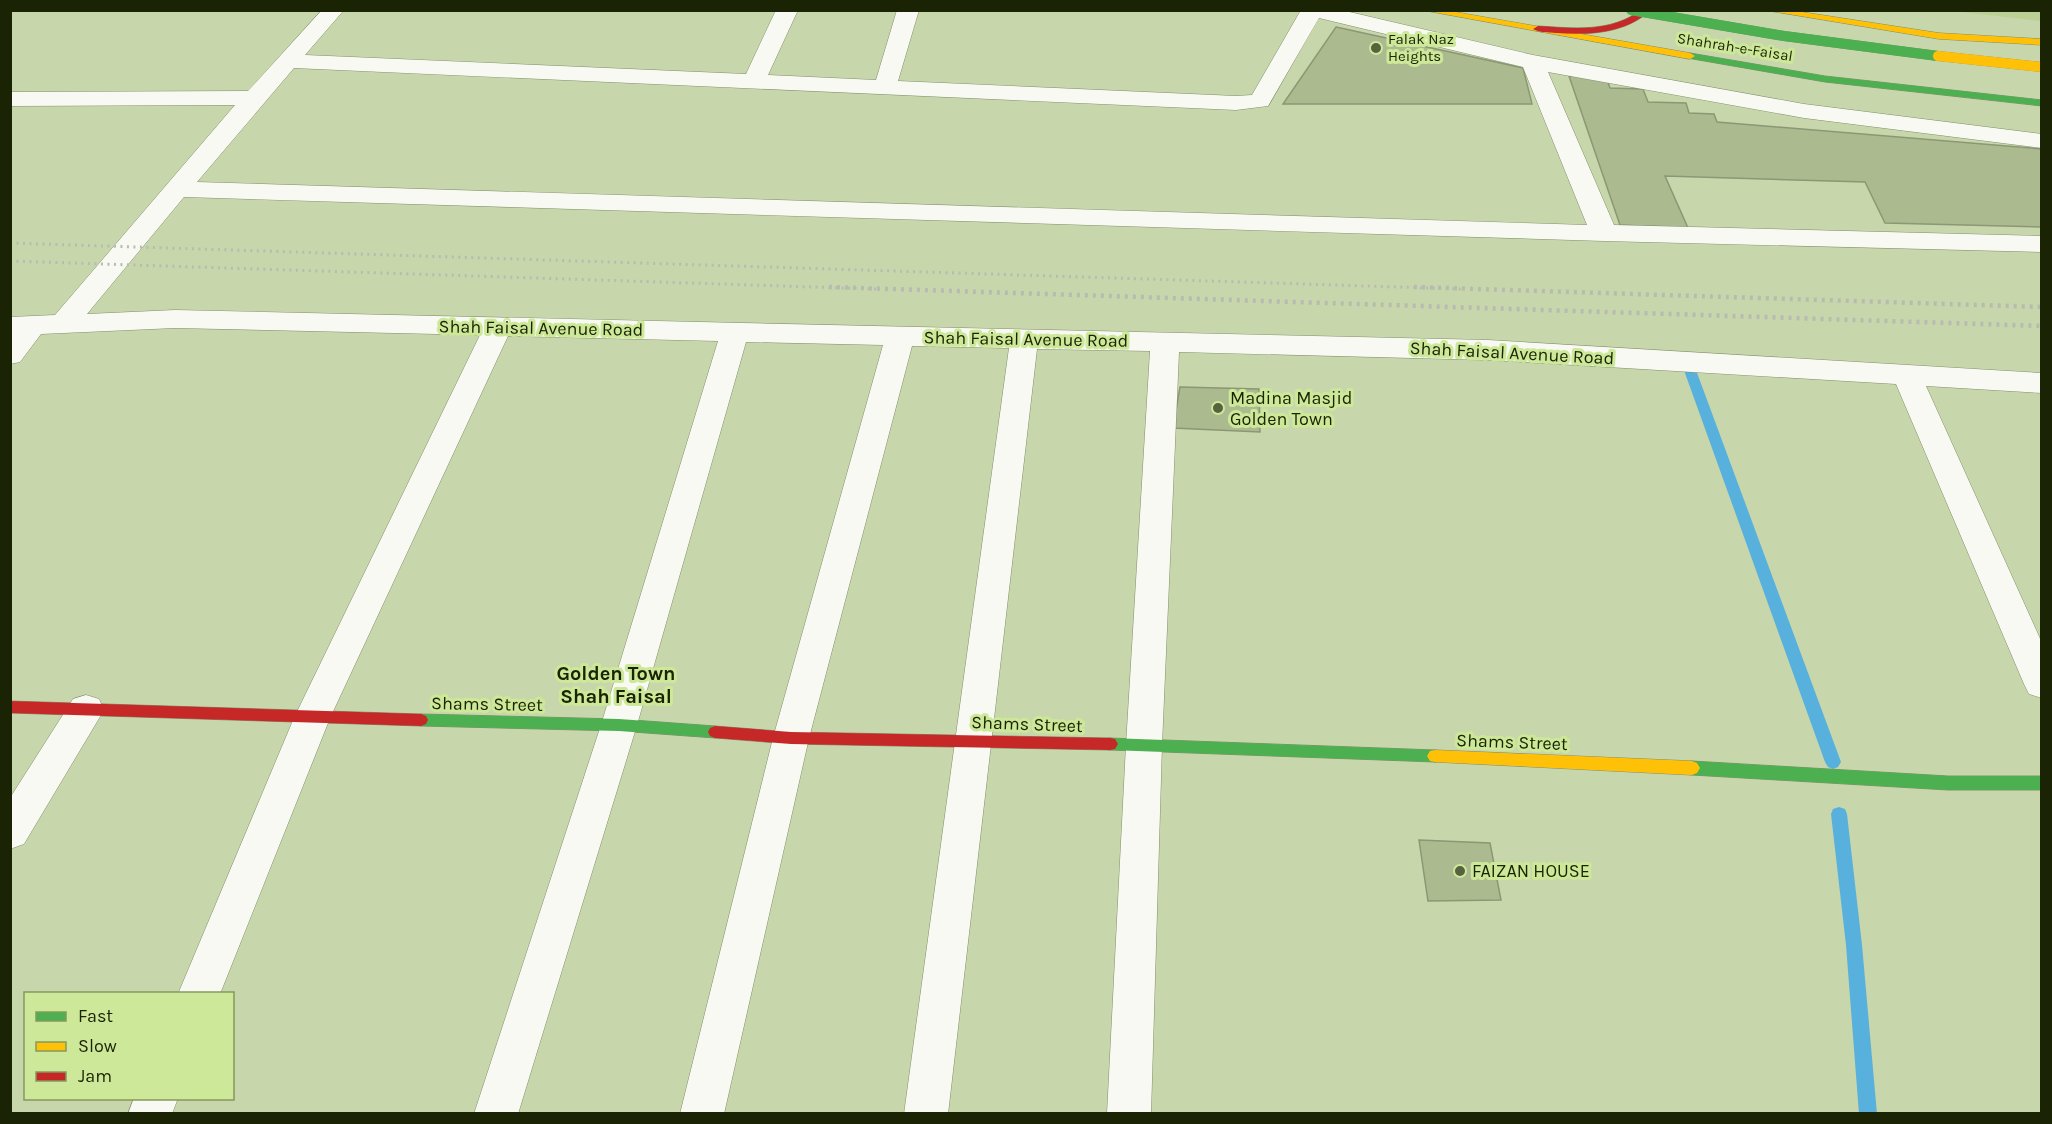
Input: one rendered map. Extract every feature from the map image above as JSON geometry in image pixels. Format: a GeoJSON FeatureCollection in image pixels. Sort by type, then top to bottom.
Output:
{"type":"FeatureCollection","features":[{"type":"Feature","properties":{"kind":"main road","name":"Shahrah-e-Faisal"},"geometry":{"type":"LineString","coordinates":[[1426,10],[1825,79],[2042,102]]}},
{"type":"Feature","properties":{"kind":"main road"},"geometry":{"type":"LineString","coordinates":[[1462,10],[1527,29],[1608,30],[1630,25],[1647,10]]}},
{"type":"Feature","properties":{"kind":"main road","name":"Shahrah-e-Faisal"},"geometry":{"type":"LineString","coordinates":[[1631,10],[1691,22],[1893,53],[2042,67]]}},
{"type":"Feature","properties":{"kind":"main road"},"geometry":{"type":"LineString","coordinates":[[1685,10],[1681,27],[1688,39],[1717,50],[1978,86],[2042,102]]}},
{"type":"Feature","properties":{"kind":"main road"},"geometry":{"type":"LineString","coordinates":[[1768,10],[1897,29],[2011,42],[2042,42]]}},
{"type":"Feature","properties":{"kind":"main road"},"geometry":{"type":"LineString","coordinates":[[1929,20],[1950,25],[2042,36]]}},
{"type":"Feature","properties":{"kind":"main road","name":"Shams Street"},"geometry":{"type":"LineString","coordinates":[[10,707],[312,718],[619,725],[791,738],[1144,745],[1603,763],[1948,783],[2042,783]]}},
{"type":"Feature","properties":{"kind":"street"},"geometry":{"type":"LineString","coordinates":[[64,323],[254,98],[334,10]]}},
{"type":"Feature","properties":{"kind":"street"},"geometry":{"type":"LineString","coordinates":[[754,81],[787,10]]}},
{"type":"Feature","properties":{"kind":"street"},"geometry":{"type":"LineString","coordinates":[[885,87],[908,10]]}},
{"type":"Feature","properties":{"kind":"street"},"geometry":{"type":"LineString","coordinates":[[289,61],[1236,103],[1260,100],[1312,11],[1533,62],[1804,111],[2042,141]]}},
{"type":"Feature","properties":{"kind":"street"},"geometry":{"type":"LineString","coordinates":[[1533,62],[1604,233]]}},
{"type":"Feature","properties":{"kind":"street"},"geometry":{"type":"LineString","coordinates":[[10,99],[254,98]]}},
{"type":"Feature","properties":{"kind":"street"},"geometry":{"type":"LineString","coordinates":[[177,189],[1604,233],[2042,244]]}},
{"type":"Feature","properties":{"kind":"street","name":"Shah Faisal Avenue Road"},"geometry":{"type":"LineString","coordinates":[[22,325],[175,320],[1488,350],[2042,383]]}},
{"type":"Feature","properties":{"kind":"street"},"geometry":{"type":"LineString","coordinates":[[10,355],[22,325]]}},
{"type":"Feature","properties":{"kind":"street"},"geometry":{"type":"LineString","coordinates":[[199,992],[312,718],[498,327]]}},
{"type":"Feature","properties":{"kind":"street"},"geometry":{"type":"LineString","coordinates":[[496,1113],[619,725],[735,332]]}},
{"type":"Feature","properties":{"kind":"street"},"geometry":{"type":"LineString","coordinates":[[702,1113],[791,738],[900,336]]}},
{"type":"Feature","properties":{"kind":"street"},"geometry":{"type":"LineString","coordinates":[[926,1113],[1024,339]]}},
{"type":"Feature","properties":{"kind":"street"},"geometry":{"type":"LineString","coordinates":[[1129,1113],[1144,745],[1166,342]]}},
{"type":"Feature","properties":{"kind":"street"},"geometry":{"type":"LineString","coordinates":[[1907,375],[2042,684]]}},
{"type":"Feature","properties":{"kind":"street"},"geometry":{"type":"LineString","coordinates":[[10,832],[86,710]]}},
{"type":"Feature","properties":{"kind":"green space"},"geometry":{"type":"Polygon","coordinates":[[[1953,11],[2041,11],[2041,21],[1953,11]]]}},
{"type":"Feature","properties":{"kind":"building","name":"Falak Naz Heights"},"geometry":{"type":"Polygon","coordinates":[[[1336,27],[1523,68],[1532,104],[1283,104],[1336,27]]]}},
{"type":"Feature","properties":{"kind":"building"},"geometry":{"type":"Polygon","coordinates":[[[1569,76],[1606,77],[1610,88],[1643,89],[1648,102],[1686,103],[1689,113],[1714,114],[1717,122],[2042,149],[2042,227],[1885,223],[1865,182],[1665,176],[1688,228],[1620,225],[1569,76]]]}},
{"type":"Feature","properties":{"kind":"building","name":"Madina Masjid Golden Town"},"geometry":{"type":"Polygon","coordinates":[[[1180,387],[1259,389],[1260,432],[1173,428],[1180,387]]]}},
{"type":"Feature","properties":{"kind":"building","name":"FAIZAN HOUSE"},"geometry":{"type":"Polygon","coordinates":[[[1419,840],[1490,843],[1501,900],[1428,901],[1419,840]]]}},
{"type":"Feature","properties":{"kind":"waterway"},"geometry":{"type":"LineString","coordinates":[[1687,362],[1833,762]]}},
{"type":"Feature","properties":{"kind":"waterway"},"geometry":{"type":"LineString","coordinates":[[1839,814],[1854,945],[1868,1114]]}},
{"type":"Feature","properties":{"kind":"railway"},"geometry":{"type":"LineString","coordinates":[[10,243],[1461,289]]}},
{"type":"Feature","properties":{"kind":"railway"},"geometry":{"type":"LineString","coordinates":[[10,261],[876,289]]}},
{"type":"Feature","properties":{"kind":"railway"},"geometry":{"type":"LineString","coordinates":[[829,287],[2042,326]]}},
{"type":"Feature","properties":{"kind":"railway"},"geometry":{"type":"LineString","coordinates":[[1414,287],[2042,307]]}},
{"type":"Feature","properties":{"kind":"traffic: fast"},"geometry":{"type":"LineString","coordinates":[[1631,10],[1784,36],[1938,56]]}},
{"type":"Feature","properties":{"kind":"traffic: fast"},"geometry":{"type":"LineString","coordinates":[[1690,56],[1825,79],[2042,103]]}},
{"type":"Feature","properties":{"kind":"traffic: fast"},"geometry":{"type":"LineString","coordinates":[[421,720],[619,725],[715,732]]}},
{"type":"Feature","properties":{"kind":"traffic: fast"},"geometry":{"type":"LineString","coordinates":[[1110,744],[1435,756]]}},
{"type":"Feature","properties":{"kind":"traffic: fast"},"geometry":{"type":"LineString","coordinates":[[1692,768],[1948,783],[2042,783]]}},
{"type":"Feature","properties":{"kind":"traffic: slow"},"geometry":{"type":"LineString","coordinates":[[1426,10],[1690,56]]}},
{"type":"Feature","properties":{"kind":"traffic: slow"},"geometry":{"type":"LineString","coordinates":[[1768,10],[1939,36],[2042,42]]}},
{"type":"Feature","properties":{"kind":"traffic: slow"},"geometry":{"type":"LineString","coordinates":[[1938,56],[2042,67]]}},
{"type":"Feature","properties":{"kind":"traffic: slow"},"geometry":{"type":"LineString","coordinates":[[1435,756],[1692,768]]}},
{"type":"Feature","properties":{"kind":"traffic: jam"},"geometry":{"type":"LineString","coordinates":[[1538,29],[1581,31],[1609,28],[1635,19],[1647,10]]}},
{"type":"Feature","properties":{"kind":"traffic: jam"},"geometry":{"type":"LineString","coordinates":[[10,707],[421,720]]}},
{"type":"Feature","properties":{"kind":"traffic: jam"},"geometry":{"type":"LineString","coordinates":[[715,732],[791,738],[1110,744]]}},
{"type":"Feature","properties":{"kind":"place","name":"Falak Naz Heights"},"geometry":{"type":"Point","coordinates":[1376,48]}},
{"type":"Feature","properties":{"kind":"place","name":"Madina Masjid Golden Town"},"geometry":{"type":"Point","coordinates":[1218,408]}},
{"type":"Feature","properties":{"kind":"place","name":"FAIZAN HOUSE"},"geometry":{"type":"Point","coordinates":[1460,871]}},
{"type":"Feature","properties":{"kind":"district","name":"Golden Town Shah Faisal"},"geometry":{"type":"Point","coordinates":[616,684]}}]}
